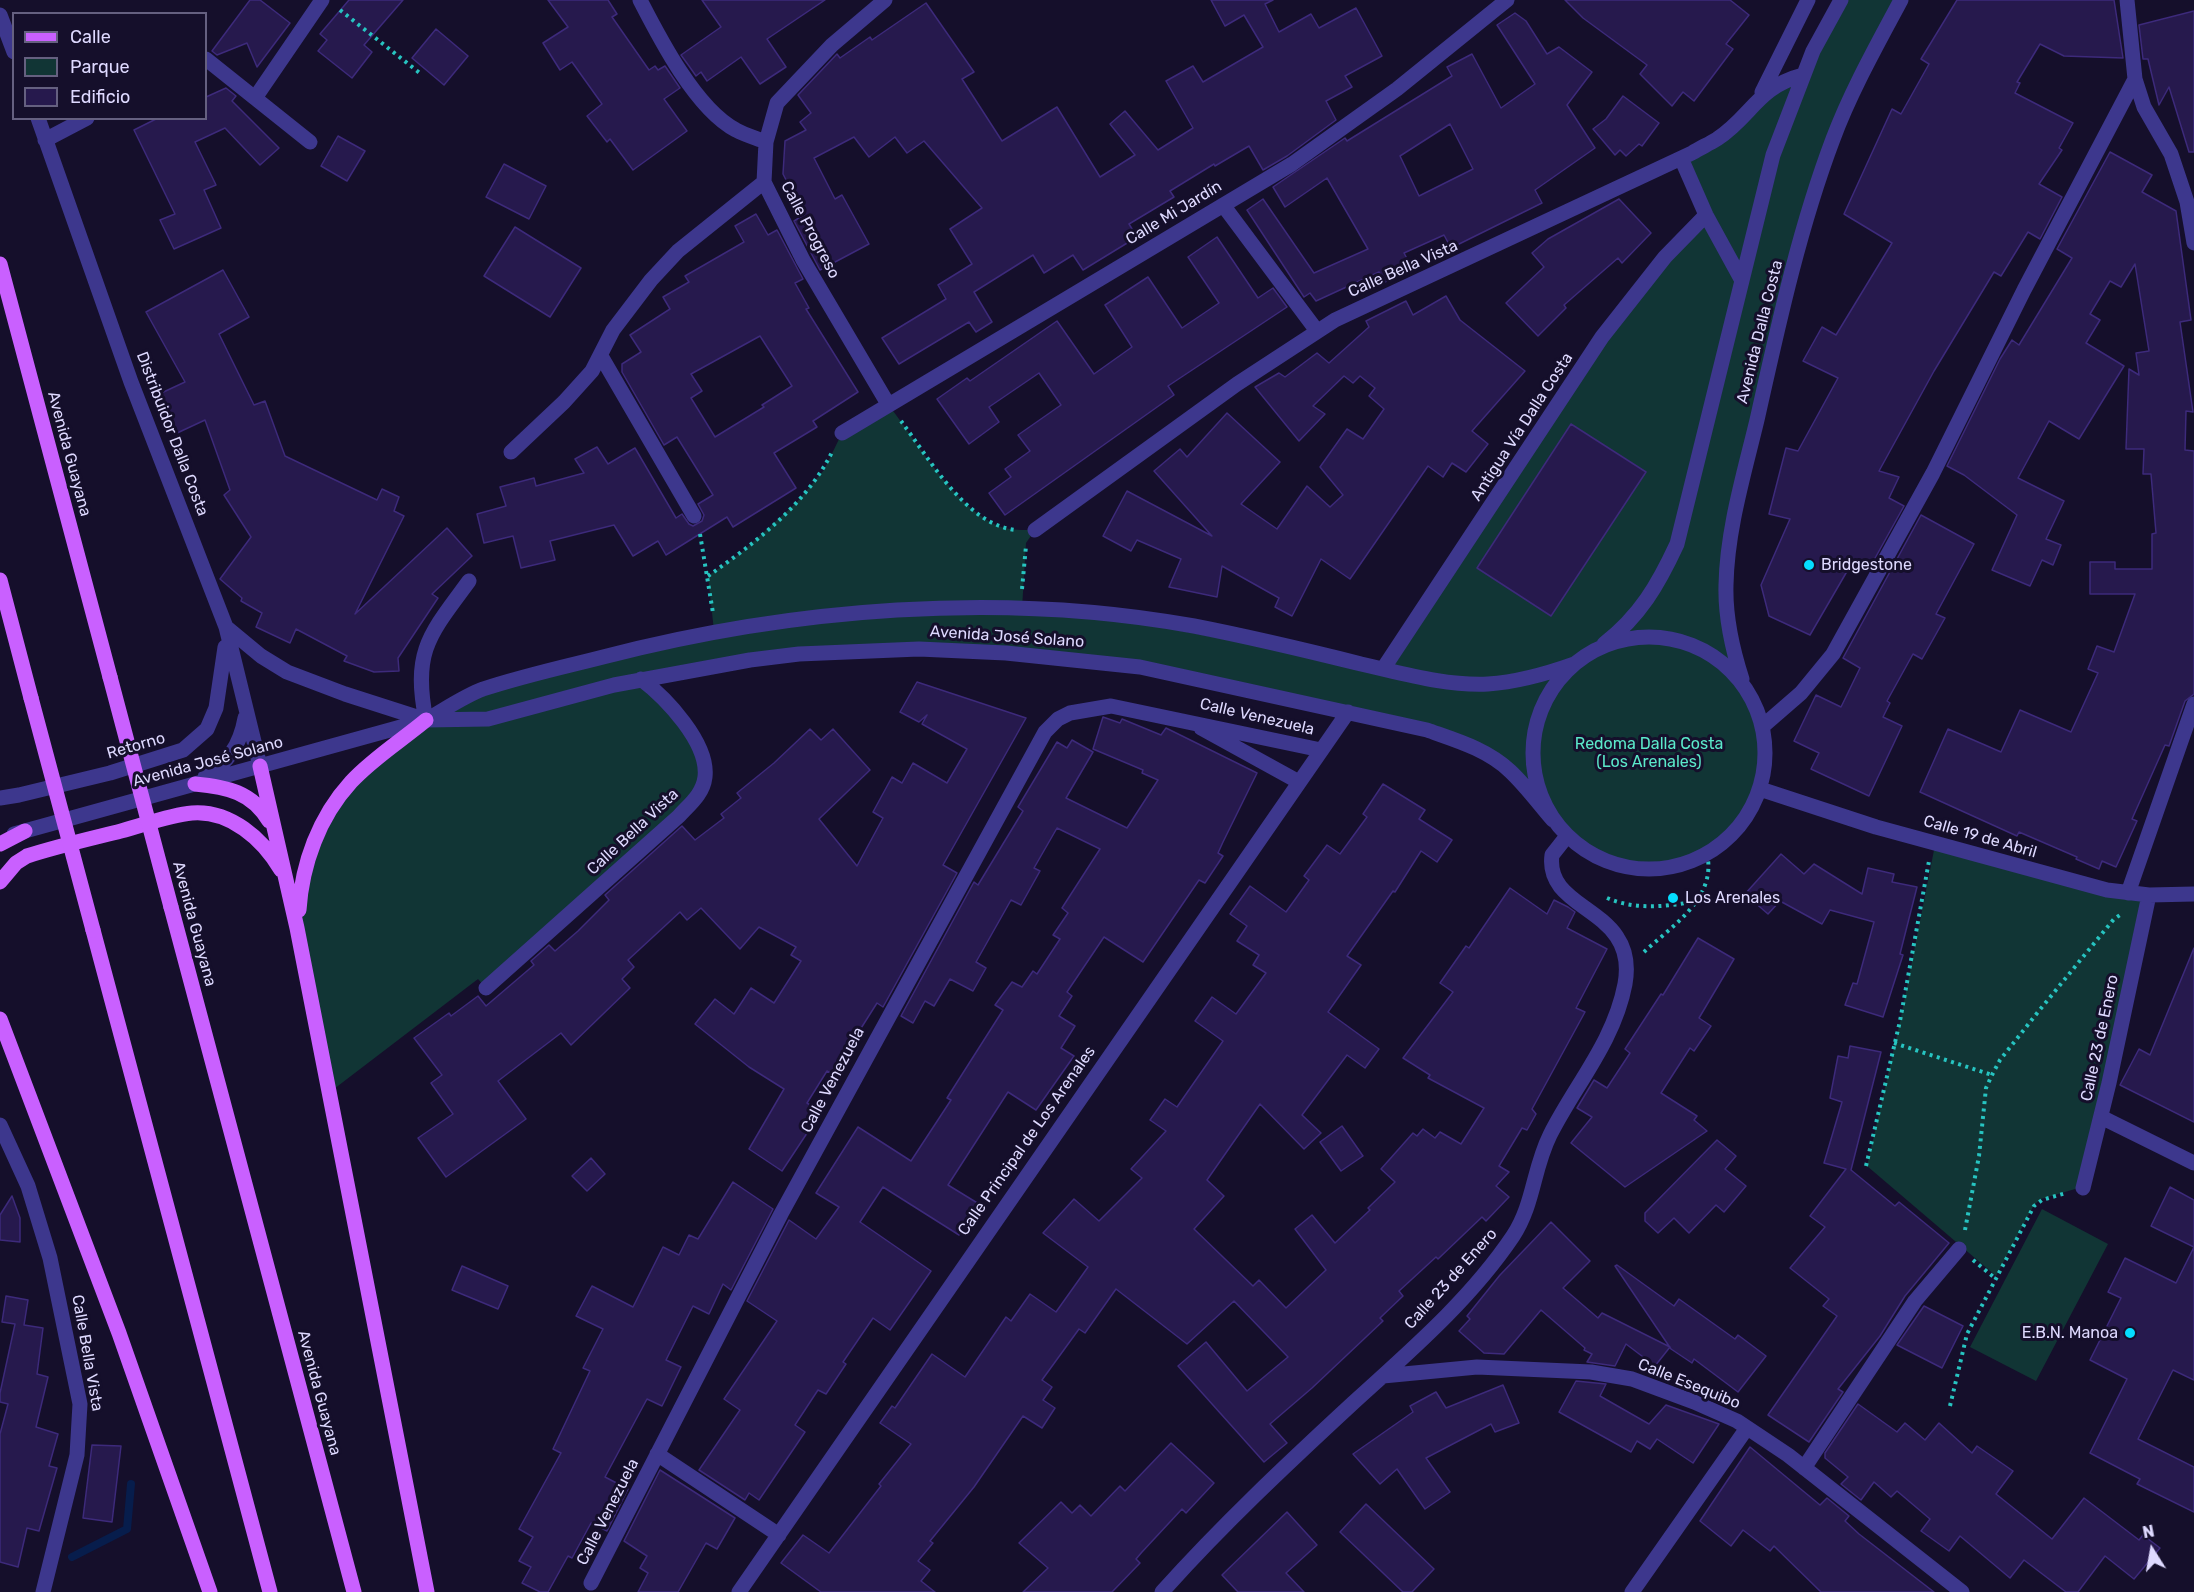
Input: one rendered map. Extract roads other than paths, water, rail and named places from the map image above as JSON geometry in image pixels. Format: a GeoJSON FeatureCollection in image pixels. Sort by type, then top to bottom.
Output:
{"type":"FeatureCollection","features":[{"type":"Feature","properties":{"kind":"main road","name":"Avenida Guayana"},"geometry":{"type":"LineString","coordinates":[[0,264],[354,1592]]}},
{"type":"Feature","properties":{"kind":"main road"},"geometry":{"type":"LineString","coordinates":[[0,580],[270,1592]]}},
{"type":"Feature","properties":{"kind":"main road"},"geometry":{"type":"LineString","coordinates":[[297,928],[301,884],[311,849],[327,815],[351,782],[426,720]]}},
{"type":"Feature","properties":{"kind":"main road"},"geometry":{"type":"LineString","coordinates":[[260,766],[297,928],[427,1592]]}},
{"type":"Feature","properties":{"kind":"main road"},"geometry":{"type":"LineString","coordinates":[[195,784],[223,786],[253,800],[276,831]]}},
{"type":"Feature","properties":{"kind":"main road"},"geometry":{"type":"LineString","coordinates":[[0,882],[16,862],[27,856],[178,816],[202,813],[222,817],[255,836],[272,854],[287,880]]}},
{"type":"Feature","properties":{"kind":"main road"},"geometry":{"type":"LineString","coordinates":[[0,844],[25,831]]}},
{"type":"Feature","properties":{"kind":"main road"},"geometry":{"type":"LineString","coordinates":[[0,1019],[119,1333],[210,1592]]}},
{"type":"Feature","properties":{"kind":"street"},"geometry":{"type":"LineString","coordinates":[[255,98],[322,0]]}},
{"type":"Feature","properties":{"kind":"street"},"geometry":{"type":"LineString","coordinates":[[640,0],[687,80],[717,116],[735,129],[766,142]]}},
{"type":"Feature","properties":{"kind":"street","name":"Calle Progreso"},"geometry":{"type":"LineString","coordinates":[[885,0],[832,45],[777,104],[766,142],[764,182],[803,260],[888,404]]}},
{"type":"Feature","properties":{"kind":"street","name":"Calle Mi Jardín"},"geometry":{"type":"LineString","coordinates":[[842,433],[1292,164],[1397,89],[1507,0]]}},
{"type":"Feature","properties":{"kind":"street"},"geometry":{"type":"LineString","coordinates":[[1761,95],[1808,0]]}},
{"type":"Feature","properties":{"kind":"street","name":"Avenida Dalla Costa"},"geometry":{"type":"LineString","coordinates":[[1592,653],[1634,619],[1653,594],[1677,544],[1773,155],[1803,75],[1841,0]]}},
{"type":"Feature","properties":{"kind":"street","name":"Avenida Dalla Costa"},"geometry":{"type":"LineString","coordinates":[[1745,687],[1735,659],[1727,610],[1728,555],[1738,499],[1792,275],[1822,168],[1855,90],[1901,0]]}},
{"type":"Feature","properties":{"kind":"street"},"geometry":{"type":"LineString","coordinates":[[2127,0],[2135,79],[2144,107],[2171,154],[2187,202],[2194,243]]}},
{"type":"Feature","properties":{"kind":"street"},"geometry":{"type":"LineString","coordinates":[[0,15],[12,47]]}},
{"type":"Feature","properties":{"kind":"street"},"geometry":{"type":"LineString","coordinates":[[207,59],[310,142]]}},
{"type":"Feature","properties":{"kind":"street","name":"Calle Bella Vista"},"geometry":{"type":"LineString","coordinates":[[1035,530],[1237,384],[1317,331],[1391,292],[1474,257],[1718,139],[1761,95],[1788,79],[1803,75]]}},
{"type":"Feature","properties":{"kind":"street"},"geometry":{"type":"LineString","coordinates":[[1763,726],[1801,693],[1833,654],[1933,474],[2019,300],[2135,79]]}},
{"type":"Feature","properties":{"kind":"street","name":"Distribuidor Dalla Costa"},"geometry":{"type":"LineString","coordinates":[[39,120],[131,382],[226,627],[260,766]]}},
{"type":"Feature","properties":{"kind":"street"},"geometry":{"type":"LineString","coordinates":[[45,140],[83,120]]}},
{"type":"Feature","properties":{"kind":"street"},"geometry":{"type":"LineString","coordinates":[[1681,158],[1706,215],[1741,279]]}},
{"type":"Feature","properties":{"kind":"street"},"geometry":{"type":"LineString","coordinates":[[511,452],[564,402],[592,371],[612,330],[651,280],[678,251],[764,182]]}},
{"type":"Feature","properties":{"kind":"street"},"geometry":{"type":"LineString","coordinates":[[1223,205],[1317,331]]}},
{"type":"Feature","properties":{"kind":"street","name":"Antigua Vía Dalla Costa"},"geometry":{"type":"LineString","coordinates":[[1383,669],[1602,337],[1665,257],[1706,215]]}},
{"type":"Feature","properties":{"kind":"street"},"geometry":{"type":"LineString","coordinates":[[601,356],[694,516]]}},
{"type":"Feature","properties":{"kind":"street"},"geometry":{"type":"LineString","coordinates":[[226,627],[261,656],[287,672],[345,694],[426,720],[419,687],[423,656],[433,630],[469,580]]}},
{"type":"Feature","properties":{"kind":"street","name":"Avenida José Solano"},"geometry":{"type":"LineString","coordinates":[[0,838],[426,720],[480,690],[613,654],[715,631],[856,614],[1022,609],[1125,616],[1192,626],[1439,681],[1488,684],[1535,677],[1574,664]]}},
{"type":"Feature","properties":{"kind":"street","name":"Retorno"},"geometry":{"type":"LineString","coordinates":[[0,798],[170,756],[194,742],[207,729],[216,708],[224,665],[226,627]]}},
{"type":"Feature","properties":{"kind":"street"},"geometry":{"type":"LineString","coordinates":[[1553,820],[1536,781],[1533,760],[1534,738],[1547,698],[1574,664],[1612,644],[1633,639],[1676,640],[1715,657],[1745,687]]}},
{"type":"Feature","properties":{"kind":"street","name":"Avenida José Solano"},"geometry":{"type":"LineString","coordinates":[[426,720],[488,719],[641,679],[712,665],[799,654],[919,649],[1006,653],[1140,668],[1426,730],[1478,749],[1510,770],[1567,836],[1603,860],[1645,869],[1677,866],[1707,854],[1740,827],[1752,809],[1765,768],[1763,726],[1756,706],[1745,687]]}},
{"type":"Feature","properties":{"kind":"street","name":"Calle Bella Vista"},"geometry":{"type":"LineString","coordinates":[[486,988],[679,816],[702,789],[705,776],[702,762],[684,721],[666,699],[641,679]]}},
{"type":"Feature","properties":{"kind":"street"},"geometry":{"type":"LineString","coordinates":[[2128,893],[2194,704]]}},
{"type":"Feature","properties":{"kind":"street","name":"Calle Venezuela"},"geometry":{"type":"LineString","coordinates":[[591,1583],[792,1194],[1045,732],[1058,718],[1070,712],[1111,706],[1321,750]]}},
{"type":"Feature","properties":{"kind":"street","name":"Calle Principal de Los Arenales"},"geometry":{"type":"LineString","coordinates":[[739,1592],[1348,712]]}},
{"type":"Feature","properties":{"kind":"street"},"geometry":{"type":"LineString","coordinates":[[195,784],[229,758],[238,743],[246,713]]}},
{"type":"Feature","properties":{"kind":"street","name":"Calle Venezuela"},"geometry":{"type":"LineString","coordinates":[[1185,720],[1299,782]]}},
{"type":"Feature","properties":{"kind":"street","name":"Calle 19 de Abril"},"geometry":{"type":"LineString","coordinates":[[1760,789],[1876,827],[2097,888],[2149,895],[2194,894]]}},
{"type":"Feature","properties":{"kind":"street"},"geometry":{"type":"LineString","coordinates":[[0,830],[25,831]]}},
{"type":"Feature","properties":{"kind":"street","name":"Calle 23 de Enero"},"geometry":{"type":"LineString","coordinates":[[1162,1592],[1239,1508],[1383,1376],[1453,1308],[1484,1273],[1522,1221],[1531,1202],[1550,1136],[1609,1034],[1625,986],[1624,954],[1613,929],[1569,896],[1558,886],[1553,875],[1552,855],[1567,836]]}},
{"type":"Feature","properties":{"kind":"street","name":"Calle 23 de Enero"},"geometry":{"type":"LineString","coordinates":[[2083,1188],[2101,1117],[2149,895]]}},
{"type":"Feature","properties":{"kind":"street"},"geometry":{"type":"LineString","coordinates":[[2101,1117],[2194,1163]]}},
{"type":"Feature","properties":{"kind":"street","name":"Calle Bella Vista"},"geometry":{"type":"LineString","coordinates":[[0,1125],[28,1186],[50,1258],[80,1404],[77,1455],[43,1592]]}},
{"type":"Feature","properties":{"kind":"street"},"geometry":{"type":"LineString","coordinates":[[1804,1468],[1915,1301],[1959,1249]]}},
{"type":"Feature","properties":{"kind":"street","name":"Calle Esequibo"},"geometry":{"type":"LineString","coordinates":[[1383,1376],[1477,1368],[1613,1375],[1703,1406],[1747,1428],[1804,1468],[1962,1592]]}},
{"type":"Feature","properties":{"kind":"street"},"geometry":{"type":"LineString","coordinates":[[1632,1592],[1747,1428]]}},
{"type":"Feature","properties":{"kind":"street"},"geometry":{"type":"LineString","coordinates":[[657,1454],[779,1535]]}},
{"type":"Feature","properties":{"kind":"waterway"},"geometry":{"type":"LineString","coordinates":[[72,1557],[127,1529],[131,1484]]}},
{"type":"Feature","properties":{"kind":"place","name":"Bridgestone"},"geometry":{"type":"Point","coordinates":[1809,565]}},
{"type":"Feature","properties":{"kind":"place","name":"Los Arenales"},"geometry":{"type":"Point","coordinates":[1673,898]}},
{"type":"Feature","properties":{"kind":"place","name":"E.B.N. Manoa"},"geometry":{"type":"Point","coordinates":[2130,1333]}},
{"type":"Feature","properties":{"kind":"park label","name":"Redoma Dalla Costa (Los Arenales)"},"geometry":{"type":"Point","coordinates":[1649,753]}}]}
